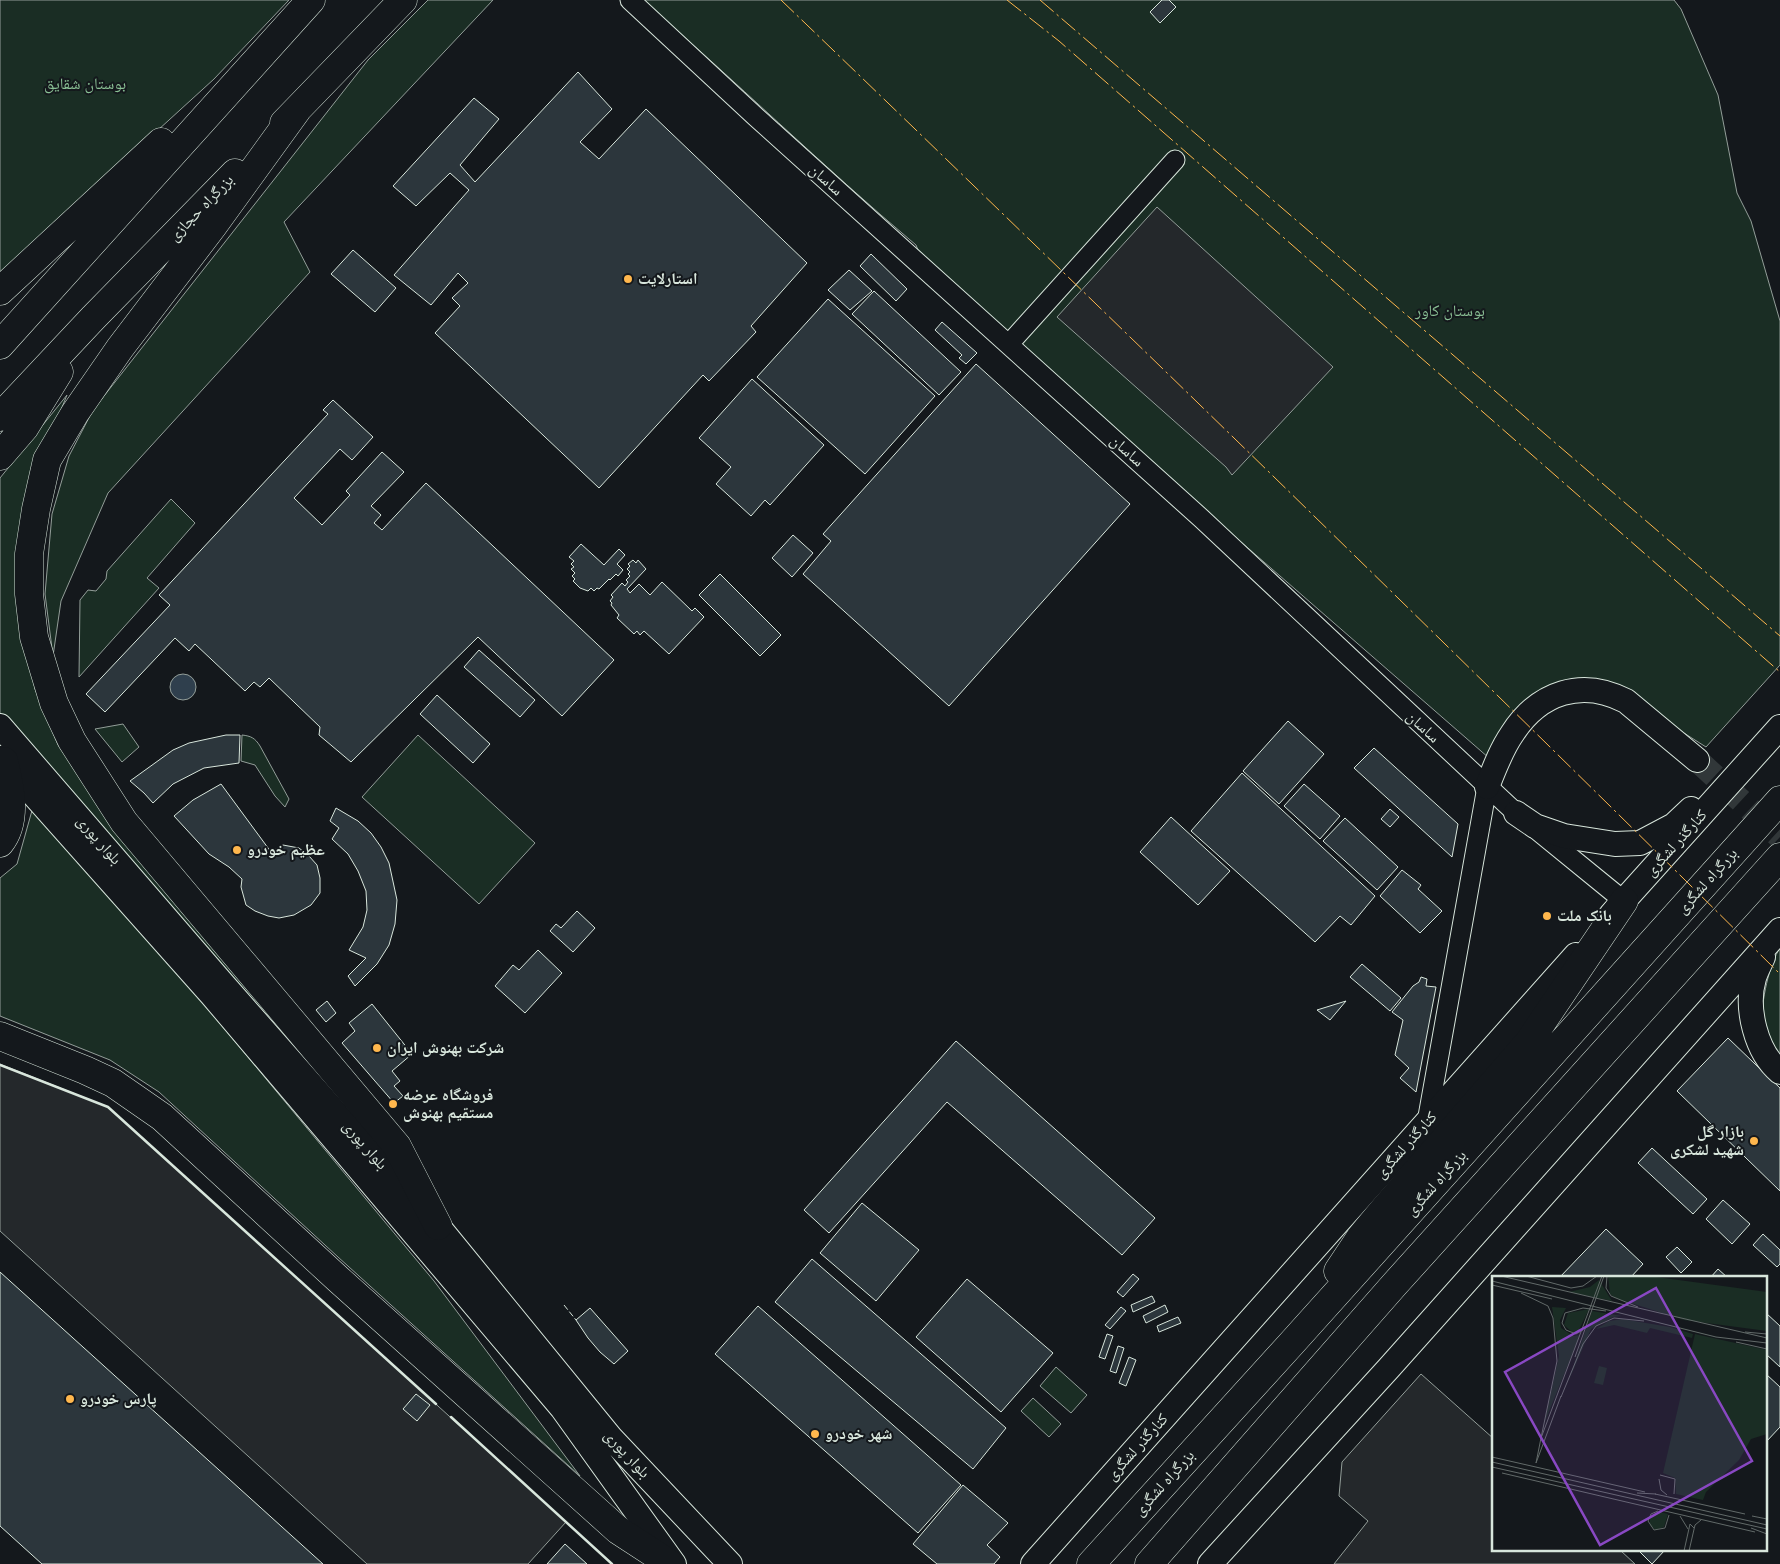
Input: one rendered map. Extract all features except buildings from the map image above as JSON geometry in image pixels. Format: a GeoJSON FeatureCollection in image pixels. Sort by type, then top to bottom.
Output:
{"type":"FeatureCollection","features":[{"type":"Feature","properties":{"kind":"highway"},"geometry":{"type":"LineString","coordinates":[[0,345],[311,0]]}},
{"type":"Feature","properties":{"kind":"highway","name":"بزرگراه حجازی"},"geometry":{"type":"LineString","coordinates":[[0,417],[93,318],[403,0]]}},
{"type":"Feature","properties":{"kind":"highway"},"geometry":{"type":"LineString","coordinates":[[0,291],[156,146],[257,59]]}},
{"type":"Feature","properties":{"kind":"highway"},"geometry":{"type":"LineString","coordinates":[[297,110],[213,226],[120,348],[75,413],[47,460],[29,554],[29,594],[33,628],[52,695],[72,741],[124,822],[397,1146],[438,1226]]}},
{"type":"Feature","properties":{"kind":"highway"},"geometry":{"type":"LineString","coordinates":[[0,456],[25,427],[93,318]]}},
{"type":"Feature","properties":{"kind":"highway"},"geometry":{"type":"LineString","coordinates":[[0,843],[6,835],[10,814],[10,785],[2,758]]}},
{"type":"Feature","properties":{"kind":"highway","name":"بزرگراه لشگری"},"geometry":{"type":"LineString","coordinates":[[1091,1564],[1780,800]]}},
{"type":"Feature","properties":{"kind":"highway"},"geometry":{"type":"LineString","coordinates":[[1149,1564],[1394,1285],[1780,857]]}},
{"type":"Feature","properties":{"kind":"highway"},"geometry":{"type":"LineString","coordinates":[[1291,1344],[1360,1238],[1528,1043],[1624,901]]}},
{"type":"Feature","properties":{"kind":"highway"},"geometry":{"type":"LineString","coordinates":[[0,1036],[113,1083],[162,1117],[338,1279],[618,1530],[670,1564]]}},
{"type":"Feature","properties":{"kind":"main road"},"geometry":{"type":"LineString","coordinates":[[1487,786],[1511,734],[1525,717],[1550,698],[1563,693],[1582,690],[1598,690],[1614,695],[1626,702],[1697,760]]}},
{"type":"Feature","properties":{"kind":"main road","name":"بلوار پوری"},"geometry":{"type":"LineString","coordinates":[[0,726],[223,984],[379,1162],[438,1226],[610,1438],[730,1564]]}},
{"type":"Feature","properties":{"kind":"main road","name":"کنارگذر لشگری"},"geometry":{"type":"LineString","coordinates":[[1033,1564],[1780,726]]}},
{"type":"Feature","properties":{"kind":"main road","name":"بلوار پوری"},"geometry":{"type":"LineString","coordinates":[[2,758],[211,994],[562,1408],[674,1564]]}},
{"type":"Feature","properties":{"kind":"main road"},"geometry":{"type":"LineString","coordinates":[[1516,813],[1535,826],[1564,836],[1615,844],[1640,843],[1674,825],[1718,784],[1730,782]]}},
{"type":"Feature","properties":{"kind":"main road"},"geometry":{"type":"LineString","coordinates":[[1775,936],[1753,979],[1751,1011],[1754,1028],[1760,1043],[1767,1056],[1780,1072]]}},
{"type":"Feature","properties":{"kind":"main road"},"geometry":{"type":"LineString","coordinates":[[1210,1564],[1775,936]]}},
{"type":"Feature","properties":{"kind":"street","name":"ساسان"},"geometry":{"type":"LineString","coordinates":[[630,0],[756,117],[1202,520],[1516,813],[1624,901]]}},
{"type":"Feature","properties":{"kind":"street"},"geometry":{"type":"LineString","coordinates":[[1009,344],[1175,160]]}},
{"type":"Feature","properties":{"kind":"street"},"geometry":{"type":"LineString","coordinates":[[1427,1122],[1487,786]]}},
{"type":"Feature","properties":{"kind":"green space","name":"بوستان شقایق"},"geometry":{"type":"Polygon","coordinates":[[[0,0],[289,0],[214,79],[0,274],[0,0]]]}},
{"type":"Feature","properties":{"kind":"green space"},"geometry":{"type":"Polygon","coordinates":[[[428,0],[493,0],[284,222],[310,272],[108,493],[61,601],[53,656],[45,594],[52,514],[69,456],[93,410],[368,60],[428,0]]]}},
{"type":"Feature","properties":{"kind":"green space","name":"بوستان کاور"},"geometry":{"type":"Polygon","coordinates":[[[642,0],[1674,0],[1681,9],[1718,95],[1737,193],[1751,221],[1780,321],[1780,665],[1706,747],[1635,702],[1574,684],[1489,758],[1210,515],[918,250],[916,245],[642,0]]]}},
{"type":"Feature","properties":{"kind":"green space"},"geometry":{"type":"Polygon","coordinates":[[[67,395],[37,468],[22,623],[35,689],[58,745],[114,825],[352,1108],[359,1128],[0,720],[0,478],[67,395]]]}},
{"type":"Feature","properties":{"kind":"green space"},"geometry":{"type":"Polygon","coordinates":[[[171,499],[195,523],[147,578],[159,588],[79,677],[80,600],[88,590],[96,591],[106,579],[107,571],[171,499]]]}},
{"type":"Feature","properties":{"kind":"green space"},"geometry":{"type":"Polygon","coordinates":[[[123,724],[139,747],[122,762],[95,729],[123,724]]]}},
{"type":"Feature","properties":{"kind":"green space"},"geometry":{"type":"Polygon","coordinates":[[[242,735],[252,738],[260,746],[289,799],[285,807],[275,796],[255,765],[241,761],[242,735]]]}},
{"type":"Feature","properties":{"kind":"green space"},"geometry":{"type":"Polygon","coordinates":[[[418,735],[535,843],[479,904],[362,797],[418,735]]]}},
{"type":"Feature","properties":{"kind":"green space"},"geometry":{"type":"Polygon","coordinates":[[[33,807],[203,1003],[434,1281],[580,1476],[159,1092],[110,1060],[0,1016],[0,878],[17,864],[33,807]]]}},
{"type":"Feature","properties":{"kind":"green space"},"geometry":{"type":"Polygon","coordinates":[[[1780,948],[1780,1066],[1766,1032],[1762,1014],[1769,973],[1780,948]]]}},
{"type":"Feature","properties":{"kind":"green space"},"geometry":{"type":"Polygon","coordinates":[[[1056,1367],[1087,1395],[1071,1413],[1040,1386],[1056,1367]]]}},
{"type":"Feature","properties":{"kind":"green space"},"geometry":{"type":"Polygon","coordinates":[[[1033,1398],[1061,1424],[1049,1437],[1021,1411],[1033,1398]]]}},
{"type":"Feature","properties":{"kind":"shaded area"},"geometry":{"type":"Polygon","coordinates":[[[1157,207],[1333,367],[1232,475],[1226,467],[1057,317],[1157,207]]]}},
{"type":"Feature","properties":{"kind":"shaded area"},"geometry":{"type":"Polygon","coordinates":[[[0,1064],[108,1107],[566,1522],[528,1564],[367,1564],[0,1231],[0,1064]]]}},
{"type":"Feature","properties":{"kind":"shaded area"},"geometry":{"type":"Polygon","coordinates":[[[1421,1374],[1492,1437],[1492,1552],[1622,1552],[1635,1564],[1334,1564],[1368,1521],[1339,1496],[1342,1462],[1421,1374]]]}},
{"type":"Feature","properties":{"kind":"water"},"geometry":{"type":"Polygon","coordinates":[[[183,674],[192,678],[196,687],[192,696],[183,700],[174,696],[170,687],[174,678],[183,674]]]}},
{"type":"Feature","properties":{"kind":"tunnel"},"geometry":{"type":"LineString","coordinates":[[1697,760],[1780,837]]}},
{"type":"Feature","properties":{"kind":"fence"},"geometry":{"type":"LineString","coordinates":[[564,1305],[576,1320]]}},
{"type":"Feature","properties":{"kind":"wall"},"geometry":{"type":"LineString","coordinates":[[0,1065],[108,1107],[436,1404]]}},
{"type":"Feature","properties":{"kind":"wall"},"geometry":{"type":"LineString","coordinates":[[451,1417],[612,1564]]}},
{"type":"Feature","properties":{"kind":"power"},"geometry":{"type":"LineString","coordinates":[[781,0],[1282,485],[1780,974]]}},
{"type":"Feature","properties":{"kind":"power"},"geometry":{"type":"LineString","coordinates":[[1007,0],[1059,41],[1780,672]]}},
{"type":"Feature","properties":{"kind":"power"},"geometry":{"type":"LineString","coordinates":[[1040,0],[1780,636]]}},
{"type":"Feature","properties":{"kind":"place","name":"استارلایت"},"geometry":{"type":"Point","coordinates":[628,279]}},
{"type":"Feature","properties":{"kind":"place","name":"عظیم خودرو"},"geometry":{"type":"Point","coordinates":[237,850]}},
{"type":"Feature","properties":{"kind":"place","name":"بانک ملت"},"geometry":{"type":"Point","coordinates":[1547,916]}},
{"type":"Feature","properties":{"kind":"place","name":"شرکت بهنوش ایران"},"geometry":{"type":"Point","coordinates":[377,1048]}},
{"type":"Feature","properties":{"kind":"place","name":"فروشگاه عرضه مستقیم بهنوش"},"geometry":{"type":"Point","coordinates":[393,1104]}},
{"type":"Feature","properties":{"kind":"place","name":"بازار گل شهید لشکری"},"geometry":{"type":"Point","coordinates":[1754,1141]}},
{"type":"Feature","properties":{"kind":"place","name":"پارس خودرو"},"geometry":{"type":"Point","coordinates":[70,1399]}},
{"type":"Feature","properties":{"kind":"place","name":"شهر خودرو"},"geometry":{"type":"Point","coordinates":[815,1434]}}]}
